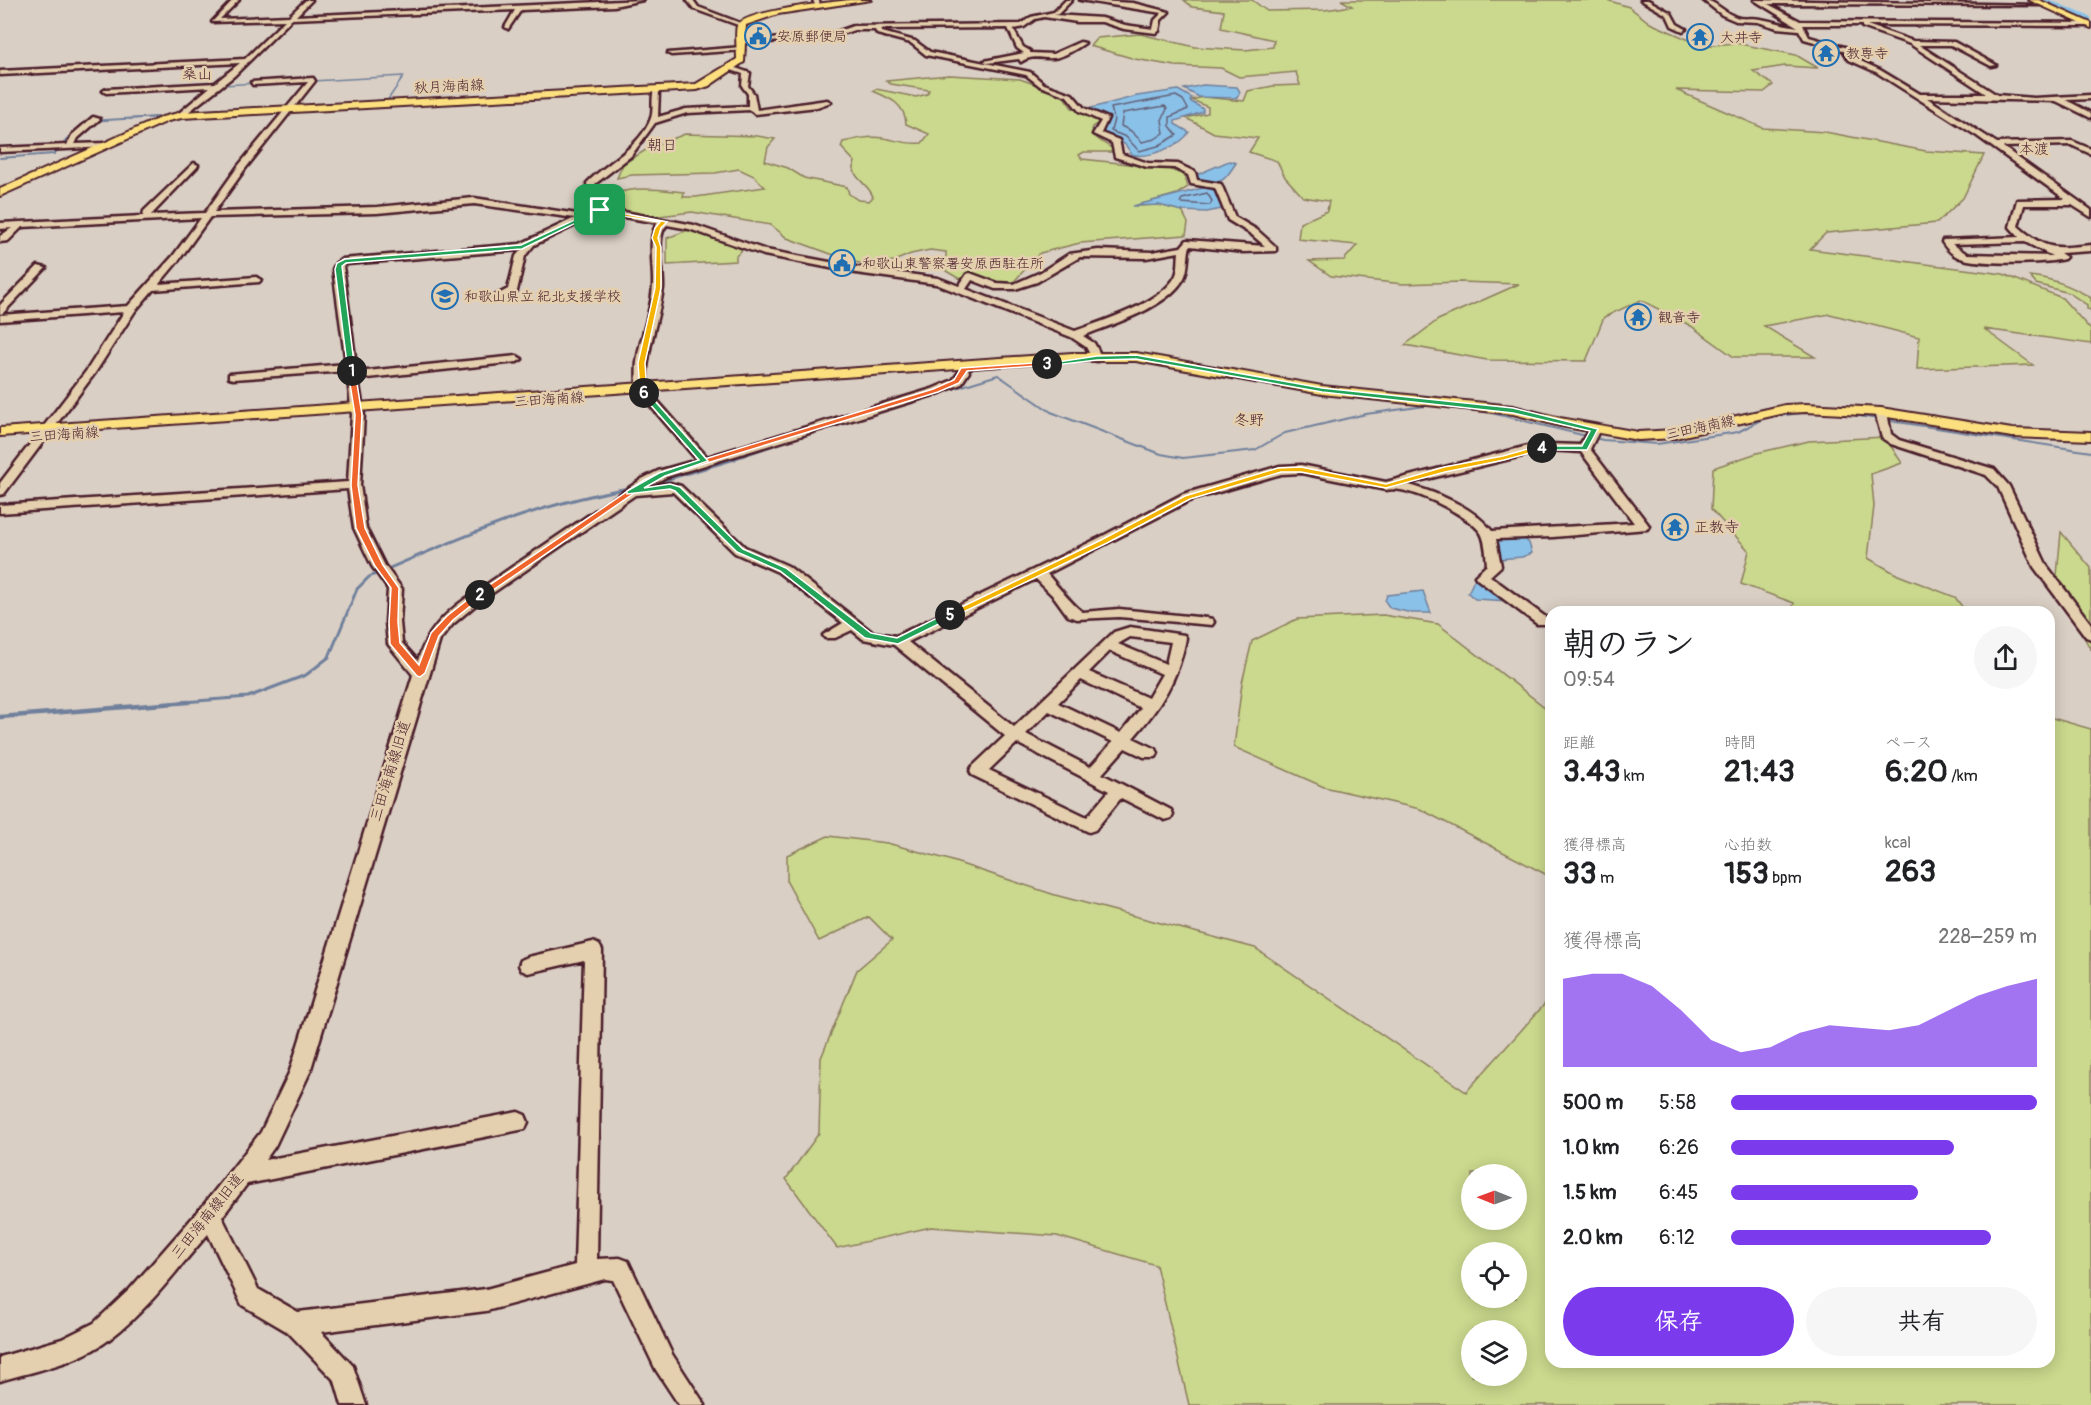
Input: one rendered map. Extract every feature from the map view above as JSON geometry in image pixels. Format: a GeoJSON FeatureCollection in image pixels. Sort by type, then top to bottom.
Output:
{"type":"FeatureCollection","features":[{"type":"Feature","properties":{"kind":"main road"},"geometry":{"type":"LineString","coordinates":[[742,44],[740,24],[777,12],[817,3],[867,0]]}},
{"type":"Feature","properties":{"kind":"main road"},"geometry":{"type":"LineString","coordinates":[[2033,0],[2089,25]]}},
{"type":"Feature","properties":{"kind":"main road","name":"秋月海南線"},"geometry":{"type":"LineString","coordinates":[[0,193],[165,119],[182,115],[698,87],[741,60],[742,44]]}},
{"type":"Feature","properties":{"kind":"main road","name":"三田海南線"},"geometry":{"type":"LineString","coordinates":[[0,438],[45,432],[642,389],[1136,357],[1322,390],[1513,410],[1594,429],[1654,436],[1675,434],[1785,409],[1824,408],[1881,412],[2013,433],[2091,436]]}},
{"type":"Feature","properties":{"kind":"main road","name":"三田海南線"},"geometry":{"type":"LineString","coordinates":[[0,432],[45,432]]}},
{"type":"Feature","properties":{"kind":"street"},"geometry":{"type":"LineString","coordinates":[[236,0],[214,21],[640,0]]}},
{"type":"Feature","properties":{"kind":"street"},"geometry":{"type":"LineString","coordinates":[[182,115],[232,75],[309,0]]}},
{"type":"Feature","properties":{"kind":"street"},"geometry":{"type":"LineString","coordinates":[[690,0],[696,8],[740,24]]}},
{"type":"Feature","properties":{"kind":"street"},"geometry":{"type":"LineString","coordinates":[[672,49],[822,37],[853,28],[1022,26],[1033,18],[1056,13],[1069,0]]}},
{"type":"Feature","properties":{"kind":"street"},"geometry":{"type":"LineString","coordinates":[[1046,16],[1068,20],[1102,20],[1124,27],[1156,31],[1158,20],[1166,12],[1133,5],[1083,0]]}},
{"type":"Feature","properties":{"kind":"street"},"geometry":{"type":"LineString","coordinates":[[1644,0],[1669,14],[1674,25],[1683,29]]}},
{"type":"Feature","properties":{"kind":"street"},"geometry":{"type":"LineString","coordinates":[[1706,0],[1724,14],[1738,20],[1758,20],[1785,27]]}},
{"type":"Feature","properties":{"kind":"street"},"geometry":{"type":"LineString","coordinates":[[1758,1],[2044,5]]}},
{"type":"Feature","properties":{"kind":"street"},"geometry":{"type":"LineString","coordinates":[[1758,1],[1801,26],[1806,38],[1820,45],[1846,49],[1851,59],[1878,71],[1994,145],[2091,214]]}},
{"type":"Feature","properties":{"kind":"street"},"geometry":{"type":"LineString","coordinates":[[1803,2],[1825,10]]}},
{"type":"Feature","properties":{"kind":"street"},"geometry":{"type":"LineString","coordinates":[[1988,4],[2005,13]]}},
{"type":"Feature","properties":{"kind":"street"},"geometry":{"type":"LineString","coordinates":[[508,27],[520,7]]}},
{"type":"Feature","properties":{"kind":"street"},"geometry":{"type":"LineString","coordinates":[[1836,14],[1912,43],[1995,97]]}},
{"type":"Feature","properties":{"kind":"street"},"geometry":{"type":"LineString","coordinates":[[2013,17],[2031,23]]}},
{"type":"Feature","properties":{"kind":"street"},"geometry":{"type":"LineString","coordinates":[[1737,27],[1785,27],[1855,22],[2089,25]]}},
{"type":"Feature","properties":{"kind":"street"},"geometry":{"type":"LineString","coordinates":[[1013,26],[1010,29],[1020,48],[1028,52],[1020,61],[1031,72],[1028,73]]}},
{"type":"Feature","properties":{"kind":"street"},"geometry":{"type":"LineString","coordinates":[[878,28],[879,33],[912,42],[928,54],[1028,73],[1042,85],[1070,95],[1075,107],[1079,110],[1103,117],[1106,122],[1097,134],[1116,142],[1118,155],[1147,165],[1174,166],[1192,174],[1191,180],[1194,182],[1218,186],[1231,218],[1254,232],[1273,249],[1243,249],[1186,243],[1179,278],[1166,292],[1156,300],[1139,306],[1122,317],[1107,321],[1075,336]]}},
{"type":"Feature","properties":{"kind":"street"},"geometry":{"type":"LineString","coordinates":[[977,63],[1039,54],[1054,56],[1082,43]]}},
{"type":"Feature","properties":{"kind":"street"},"geometry":{"type":"LineString","coordinates":[[1912,43],[1952,43],[1993,64]]}},
{"type":"Feature","properties":{"kind":"street"},"geometry":{"type":"LineString","coordinates":[[0,73],[245,61]]}},
{"type":"Feature","properties":{"kind":"street"},"geometry":{"type":"LineString","coordinates":[[730,68],[747,73],[745,86],[751,94],[752,108],[755,112],[827,102]]}},
{"type":"Feature","properties":{"kind":"street"},"geometry":{"type":"LineString","coordinates":[[0,491],[92,371],[131,309],[176,258],[313,80],[253,82]]}},
{"type":"Feature","properties":{"kind":"street"},"geometry":{"type":"LineString","coordinates":[[106,91],[218,85]]}},
{"type":"Feature","properties":{"kind":"street"},"geometry":{"type":"LineString","coordinates":[[112,101],[128,90]]}},
{"type":"Feature","properties":{"kind":"street"},"geometry":{"type":"LineString","coordinates":[[654,121],[656,91]]}},
{"type":"Feature","properties":{"kind":"street"},"geometry":{"type":"LineString","coordinates":[[1916,96],[1995,97],[2027,100],[2091,97]]}},
{"type":"Feature","properties":{"kind":"street"},"geometry":{"type":"LineString","coordinates":[[2055,98],[2091,116]]}},
{"type":"Feature","properties":{"kind":"street"},"geometry":{"type":"LineString","coordinates":[[600,210],[593,201],[591,183],[628,153],[654,121],[686,111],[752,108]]}},
{"type":"Feature","properties":{"kind":"street"},"geometry":{"type":"LineString","coordinates":[[70,146],[75,137],[96,119]]}},
{"type":"Feature","properties":{"kind":"street"},"geometry":{"type":"LineString","coordinates":[[2,149],[18,139]]}},
{"type":"Feature","properties":{"kind":"street"},"geometry":{"type":"LineString","coordinates":[[1994,145],[2072,143],[2091,152]]}},
{"type":"Feature","properties":{"kind":"street"},"geometry":{"type":"LineString","coordinates":[[2,149],[106,146]]}},
{"type":"Feature","properties":{"kind":"street"},"geometry":{"type":"LineString","coordinates":[[147,218],[147,213],[194,165]]}},
{"type":"Feature","properties":{"kind":"street"},"geometry":{"type":"LineString","coordinates":[[0,226],[207,215],[377,210],[474,201],[583,217]]}},
{"type":"Feature","properties":{"kind":"street"},"geometry":{"type":"LineString","coordinates":[[2027,239],[1946,242],[1952,250],[1965,257],[2045,260],[2061,256],[2027,239],[2014,227],[2020,202],[2091,202]]}},
{"type":"Feature","properties":{"kind":"street"},"geometry":{"type":"LineString","coordinates":[[420,673],[395,644],[393,622],[395,588],[379,566],[360,528],[354,485],[357,410],[338,269],[339,265],[345,261],[530,245],[600,210],[705,231],[764,252],[856,270],[938,281],[1075,336],[1090,345],[1097,358]]}},
{"type":"Feature","properties":{"kind":"street"},"geometry":{"type":"LineString","coordinates":[[665,222],[658,228],[655,238],[658,247],[658,288],[642,363],[642,389],[704,461]]}},
{"type":"Feature","properties":{"kind":"street"},"geometry":{"type":"LineString","coordinates":[[0,239],[5,239],[20,225]]}},
{"type":"Feature","properties":{"kind":"street"},"geometry":{"type":"LineString","coordinates":[[498,297],[512,291],[521,256],[530,245]]}},
{"type":"Feature","properties":{"kind":"street"},"geometry":{"type":"LineString","coordinates":[[961,290],[970,276],[984,283],[1008,288],[1023,286],[1070,257],[1097,252],[1144,255],[1183,249]]}},
{"type":"Feature","properties":{"kind":"street"},"geometry":{"type":"LineString","coordinates":[[2050,251],[2089,250]]}},
{"type":"Feature","properties":{"kind":"street"},"geometry":{"type":"LineString","coordinates":[[0,311],[41,268]]}},
{"type":"Feature","properties":{"kind":"street"},"geometry":{"type":"LineString","coordinates":[[150,287],[256,280]]}},
{"type":"Feature","properties":{"kind":"street"},"geometry":{"type":"LineString","coordinates":[[0,318],[131,309]]}},
{"type":"Feature","properties":{"kind":"street"},"geometry":{"type":"LineString","coordinates":[[233,376],[352,371],[518,359]]}},
{"type":"Feature","properties":{"kind":"street","name":"三田海南線旧道"},"geometry":{"type":"LineString","coordinates":[[0,1369],[66,1350],[102,1331],[138,1297],[210,1215],[268,1139],[300,1072],[420,673],[435,635],[450,618],[637,488],[704,461],[936,391],[957,381],[964,372],[963,367]]}},
{"type":"Feature","properties":{"kind":"street"},"geometry":{"type":"LineString","coordinates":[[1881,412],[1886,436],[1895,442],[1989,472],[2003,486],[2041,567],[2091,634]]}},
{"type":"Feature","properties":{"kind":"street"},"geometry":{"type":"LineString","coordinates":[[1584,449],[1594,429]]}},
{"type":"Feature","properties":{"kind":"street"},"geometry":{"type":"LineString","coordinates":[[1395,485],[1444,470],[1504,458],[1528,450],[1547,447],[1584,449],[1642,526],[1488,535]]}},
{"type":"Feature","properties":{"kind":"street"},"geometry":{"type":"LineString","coordinates":[[898,641],[1104,541],[1187,497],[1280,470],[1301,469],[1379,485],[1395,485],[1413,489],[1473,519],[1488,535],[1494,566],[1482,576],[1542,621]]}},
{"type":"Feature","properties":{"kind":"street"},"geometry":{"type":"LineString","coordinates":[[0,509],[165,496],[354,485]]}},
{"type":"Feature","properties":{"kind":"street"},"geometry":{"type":"LineString","coordinates":[[637,488],[670,487],[677,489],[740,550],[783,569],[868,636],[898,641],[1013,734],[1165,813]]}},
{"type":"Feature","properties":{"kind":"street"},"geometry":{"type":"LineString","coordinates":[[1037,572],[1060,595],[1073,613],[1082,616],[1137,614],[1207,622]]}},
{"type":"Feature","properties":{"kind":"street"},"geometry":{"type":"LineString","coordinates":[[830,635],[853,624]]}},
{"type":"Feature","properties":{"kind":"street"},"geometry":{"type":"LineString","coordinates":[[1091,776],[1151,706],[1178,652],[1179,638],[1130,632],[1119,635],[1013,734],[978,771],[1089,826],[1119,790]]}},
{"type":"Feature","properties":{"kind":"street"},"geometry":{"type":"LineString","coordinates":[[1108,645],[1169,671]]}},
{"type":"Feature","properties":{"kind":"street"},"geometry":{"type":"LineString","coordinates":[[1078,673],[1151,706]]}},
{"type":"Feature","properties":{"kind":"street"},"geometry":{"type":"LineString","coordinates":[[1047,704],[1150,753]]}},
{"type":"Feature","properties":{"kind":"street"},"geometry":{"type":"LineString","coordinates":[[528,965],[593,950],[586,1273]]}},
{"type":"Feature","properties":{"kind":"street"},"geometry":{"type":"LineString","coordinates":[[241,1175],[518,1122]]}},
{"type":"Feature","properties":{"kind":"street"},"geometry":{"type":"LineString","coordinates":[[210,1215],[250,1297],[296,1324],[345,1374],[354,1405]]}},
{"type":"Feature","properties":{"kind":"street"},"geometry":{"type":"LineString","coordinates":[[296,1324],[486,1300],[605,1268],[620,1269],[664,1362],[693,1405]]}},
{"type":"Feature","properties":{"kind":"green space"},"geometry":{"type":"Polygon","coordinates":[[[1184,0],[1252,0],[1267,11],[1325,10],[1352,6],[1341,0],[1607,0],[1629,7],[1650,23],[1703,46],[1735,43],[1796,55],[1818,68],[1785,66],[1753,71],[1773,85],[1764,92],[1676,90],[1763,128],[1825,132],[1926,151],[1984,155],[1963,198],[1937,223],[1826,233],[1810,249],[2003,274],[2062,298],[2091,330],[2091,344],[1984,329],[2033,365],[1917,369],[1919,337],[1830,314],[1764,326],[1815,357],[1734,357],[1691,326],[1641,300],[1604,317],[1586,361],[1487,360],[1405,345],[1438,320],[1519,284],[1460,282],[1403,284],[1331,276],[1309,261],[1344,260],[1357,245],[1298,239],[1300,223],[1327,211],[1329,201],[1303,197],[1285,177],[1277,161],[1249,152],[1258,138],[1214,133],[1186,118],[1208,113],[1208,107],[1192,100],[1203,97],[1244,101],[1248,91],[1273,86],[1300,85],[1296,72],[1239,77],[1221,68],[1175,66],[1135,59],[1090,46],[1097,38],[1140,34],[1195,47],[1245,50],[1273,47],[1274,40],[1221,28],[1224,11],[1192,7],[1184,0]]]}},
{"type":"Feature","properties":{"kind":"green space"},"geometry":{"type":"Polygon","coordinates":[[[949,75],[1020,79],[1062,94],[1072,108],[1100,122],[1092,127],[1094,135],[1113,149],[1111,152],[1084,152],[1079,155],[1082,159],[1166,168],[1184,175],[1188,187],[1177,194],[1135,206],[1159,205],[1182,211],[1188,223],[1186,235],[1080,243],[1040,253],[1008,288],[958,278],[946,271],[946,252],[930,250],[894,261],[868,264],[853,262],[787,238],[771,225],[692,212],[651,217],[611,209],[600,201],[620,192],[641,189],[684,192],[683,197],[696,197],[765,187],[754,176],[739,169],[715,173],[632,175],[617,178],[623,164],[649,148],[685,134],[757,136],[775,139],[768,147],[765,161],[788,168],[804,178],[847,187],[849,194],[858,200],[869,201],[873,197],[871,192],[857,176],[854,168],[855,162],[841,147],[843,142],[873,137],[907,143],[922,143],[929,134],[906,124],[903,111],[896,103],[873,91],[876,89],[916,97],[927,94],[929,90],[891,84],[886,81],[949,75]]]}},
{"type":"Feature","properties":{"kind":"green space"},"geometry":{"type":"Polygon","coordinates":[[[688,230],[743,249],[736,256],[736,261],[667,265],[667,238],[688,230]]]}},
{"type":"Feature","properties":{"kind":"green space"},"geometry":{"type":"Polygon","coordinates":[[[2029,276],[2069,286],[2084,294],[2091,298],[2091,310],[2069,293],[2036,284],[2029,276]]]}},
{"type":"Feature","properties":{"kind":"green space"},"geometry":{"type":"Polygon","coordinates":[[[1885,437],[1902,463],[1871,474],[1874,506],[1868,558],[1898,575],[1955,597],[1962,606],[1793,606],[1794,603],[1741,584],[1749,551],[1711,509],[1713,468],[1757,453],[1809,441],[1885,437]]]}},
{"type":"Feature","properties":{"kind":"green space"},"geometry":{"type":"Polygon","coordinates":[[[2061,532],[2091,568],[2091,650],[2056,586],[2061,532]]]}},
{"type":"Feature","properties":{"kind":"green space"},"geometry":{"type":"Polygon","coordinates":[[[1383,615],[1438,624],[1545,707],[1545,874],[1420,809],[1324,787],[1234,747],[1242,683],[1252,641],[1297,619],[1383,615]]]}},
{"type":"Feature","properties":{"kind":"green space"},"geometry":{"type":"Polygon","coordinates":[[[2055,719],[2091,729],[2091,1405],[1189,1405],[1156,1265],[1057,1236],[931,1227],[837,1248],[786,1179],[819,1133],[821,1058],[857,970],[892,940],[869,917],[819,941],[787,882],[787,855],[828,836],[887,843],[946,859],[1055,895],[1255,948],[1466,1092],[1545,1004],[1545,1368],[2055,1368],[2055,719]]]}},
{"type":"Feature","properties":{"kind":"water"},"geometry":{"type":"Polygon","coordinates":[[[1203,85],[1237,87],[1240,92],[1237,98],[1199,97],[1184,89],[1203,85]]]}},
{"type":"Feature","properties":{"kind":"water"},"geometry":{"type":"Polygon","coordinates":[[[1178,90],[1192,98],[1190,101],[1203,109],[1203,112],[1175,121],[1175,124],[1189,132],[1185,137],[1172,146],[1146,155],[1131,154],[1123,143],[1101,134],[1108,119],[1103,114],[1087,109],[1137,96],[1178,90]]]}},
{"type":"Feature","properties":{"kind":"water"},"geometry":{"type":"Polygon","coordinates":[[[1229,161],[1236,163],[1221,181],[1197,181],[1196,175],[1229,161]]]}},
{"type":"Feature","properties":{"kind":"water"},"geometry":{"type":"Polygon","coordinates":[[[1207,187],[1213,189],[1222,209],[1207,212],[1182,211],[1159,205],[1133,206],[1207,187]]]}},
{"type":"Feature","properties":{"kind":"water"},"geometry":{"type":"Polygon","coordinates":[[[1521,536],[1529,543],[1532,553],[1522,557],[1500,559],[1494,539],[1521,536]]]}},
{"type":"Feature","properties":{"kind":"water"},"geometry":{"type":"Polygon","coordinates":[[[1480,578],[1511,601],[1475,599],[1468,593],[1474,580],[1480,578]]]}},
{"type":"Feature","properties":{"kind":"water"},"geometry":{"type":"Polygon","coordinates":[[[1423,591],[1431,613],[1412,613],[1390,608],[1385,601],[1387,595],[1423,591]]]}},
{"type":"Feature","properties":{"kind":"waterway"},"geometry":{"type":"LineString","coordinates":[[2043,0],[2091,20]]}},
{"type":"Feature","properties":{"kind":"waterway"},"geometry":{"type":"LineString","coordinates":[[312,81],[404,76],[387,101]]}},
{"type":"Feature","properties":{"kind":"waterway"},"geometry":{"type":"LineString","coordinates":[[190,113],[224,85],[257,83]]}},
{"type":"Feature","properties":{"kind":"waterway"},"geometry":{"type":"LineString","coordinates":[[0,158],[54,154],[75,131],[89,121],[157,117]]}},
{"type":"Feature","properties":{"kind":"waterway"},"geometry":{"type":"LineString","coordinates":[[129,119],[164,117]]}},
{"type":"Feature","properties":{"kind":"waterway"},"geometry":{"type":"LineString","coordinates":[[917,400],[998,375],[1051,412],[1161,454],[1183,458],[1255,450],[1285,433],[1366,414],[1433,405]]}},
{"type":"Feature","properties":{"kind":"waterway"},"geometry":{"type":"LineString","coordinates":[[1479,410],[1603,440],[1657,444],[1738,432],[1766,417],[1812,412]]}},
{"type":"Feature","properties":{"kind":"waterway"},"geometry":{"type":"LineString","coordinates":[[1846,414],[2091,452]]}},
{"type":"Feature","properties":{"kind":"waterway"},"geometry":{"type":"LineString","coordinates":[[731,460],[832,426]]}},
{"type":"Feature","properties":{"kind":"waterway"},"geometry":{"type":"LineString","coordinates":[[648,485],[735,459]]}},
{"type":"Feature","properties":{"kind":"waterway"},"geometry":{"type":"LineString","coordinates":[[171,703],[248,697],[306,675],[329,657],[357,589],[369,577],[499,523],[566,502],[635,487]]}},
{"type":"Feature","properties":{"kind":"waterway"},"geometry":{"type":"LineString","coordinates":[[0,717],[189,702]]}},
{"type":"Feature","properties":{"kind":"place","name":"安原郵便局"},"geometry":{"type":"Point","coordinates":[758,36]}},
{"type":"Feature","properties":{"kind":"place","name":"大井寺"},"geometry":{"type":"Point","coordinates":[1700,37]}},
{"type":"Feature","properties":{"kind":"place","name":"教専寺"},"geometry":{"type":"Point","coordinates":[1826,53]}},
{"type":"Feature","properties":{"kind":"place","name":"和歌山東警察署安原西駐在所"},"geometry":{"type":"Point","coordinates":[842,263]}},
{"type":"Feature","properties":{"kind":"place","name":"和歌山県立 紀北支援学校"},"geometry":{"type":"Point","coordinates":[445,296]}},
{"type":"Feature","properties":{"kind":"place","name":"観音寺"},"geometry":{"type":"Point","coordinates":[1638,317]}},
{"type":"Feature","properties":{"kind":"place","name":"正教寺"},"geometry":{"type":"Point","coordinates":[1675,527]}},
{"type":"Feature","properties":{"kind":"district","name":"桑山"},"geometry":{"type":"Point","coordinates":[197,74]}},
{"type":"Feature","properties":{"kind":"district","name":"朝日"},"geometry":{"type":"Point","coordinates":[662,145]}},
{"type":"Feature","properties":{"kind":"district","name":"本渡"},"geometry":{"type":"Point","coordinates":[2034,149]}},
{"type":"Feature","properties":{"kind":"district","name":"冬野"},"geometry":{"type":"Point","coordinates":[1249,420]}},
{"type":"Feature","properties":{"kind":"route"},"geometry":{"type":"LineString","coordinates":[[600,210],[522,247],[345,261],[339,265],[358,415],[354,485],[360,528],[379,566],[395,588],[393,622],[395,644],[420,673],[435,635],[450,618],[473,600],[634,490],[649,480],[662,474],[936,391],[957,381],[964,370],[1118,356],[1136,357],[1322,390],[1513,410],[1594,429],[1584,449],[1547,447],[1528,450],[1504,458],[1444,470],[1395,485],[1386,486],[1288,468],[1187,497],[1104,541],[898,641],[885,640],[868,636],[783,569],[740,550],[677,489],[663,487],[630,493],[662,474],[704,461],[642,390],[642,363],[658,288],[658,247],[655,238],[658,228],[665,222],[600,210]]}}]}
